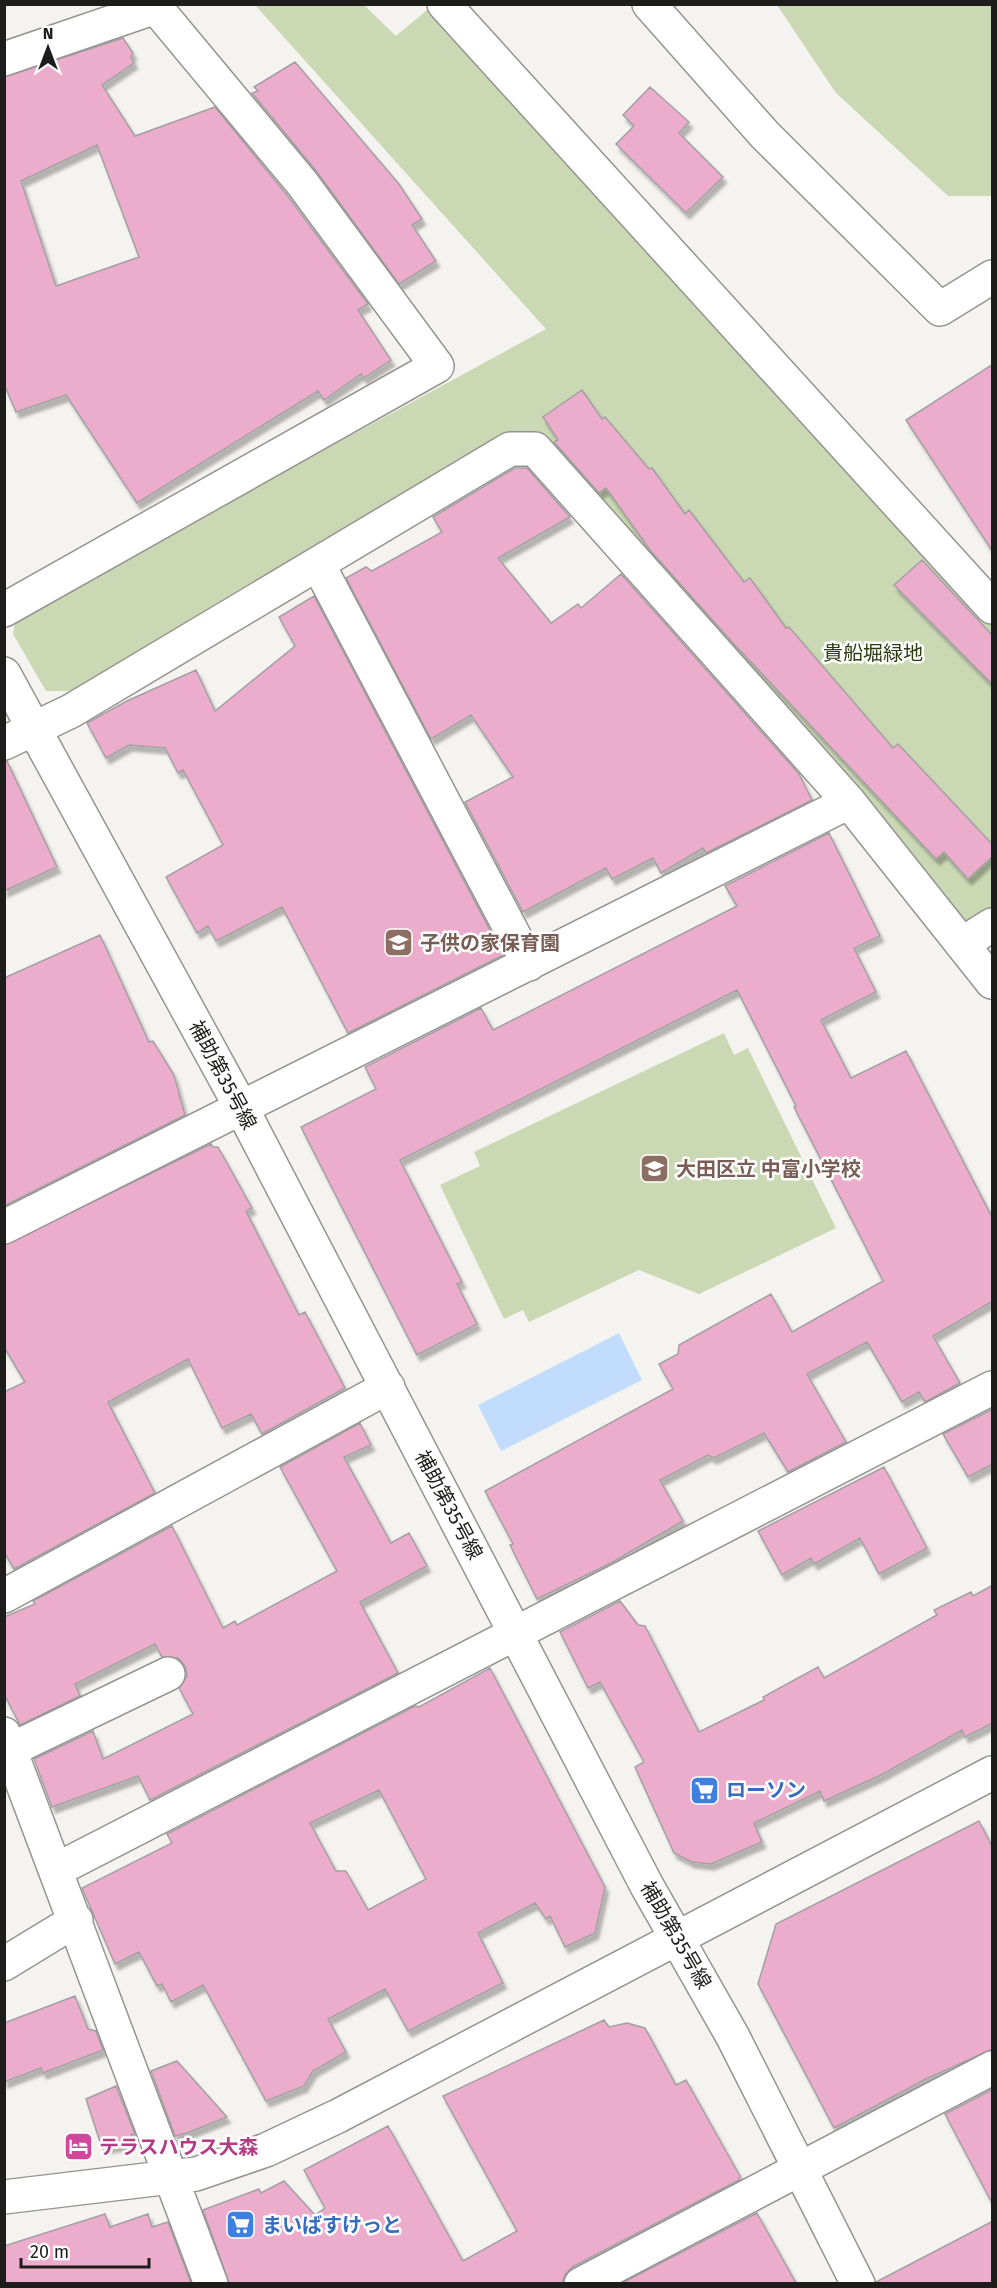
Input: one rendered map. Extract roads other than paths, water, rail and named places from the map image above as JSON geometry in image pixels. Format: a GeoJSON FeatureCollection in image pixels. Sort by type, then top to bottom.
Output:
{"type":"FeatureCollection","features":[{"type":"Feature","properties":{"kind":"street"},"geometry":{"type":"LineString","coordinates":[[444,4],[993,607]]}},
{"type":"Feature","properties":{"kind":"street"},"geometry":{"type":"LineString","coordinates":[[649,4],[765,135],[940,309],[993,277]]}},
{"type":"Feature","properties":{"kind":"street"},"geometry":{"type":"LineString","coordinates":[[4,59],[155,6],[302,183],[437,366],[4,610]]}},
{"type":"Feature","properties":{"kind":"street"},"geometry":{"type":"LineString","coordinates":[[4,743],[71,711],[319,566],[510,449],[535,448],[849,802],[993,982]]}},
{"type":"Feature","properties":{"kind":"street"},"geometry":{"type":"LineString","coordinates":[[319,566],[529,964]]}},
{"type":"Feature","properties":{"kind":"street","name":"補助第35号線"},"geometry":{"type":"LineString","coordinates":[[4,674],[242,1109],[647,1886],[712,1998],[858,2283]]}},
{"type":"Feature","properties":{"kind":"street"},"geometry":{"type":"LineString","coordinates":[[4,1227],[849,802]]}},
{"type":"Feature","properties":{"kind":"street"},"geometry":{"type":"LineString","coordinates":[[962,944],[993,925]]}},
{"type":"Feature","properties":{"kind":"street"},"geometry":{"type":"LineString","coordinates":[[4,1596],[388,1387]]}},
{"type":"Feature","properties":{"kind":"street"},"geometry":{"type":"LineString","coordinates":[[58,1869],[517,1635],[993,1388]]}},
{"type":"Feature","properties":{"kind":"street"},"geometry":{"type":"LineString","coordinates":[[168,1674],[7,1742],[58,1869],[211,2283]]}},
{"type":"Feature","properties":{"kind":"street"},"geometry":{"type":"LineString","coordinates":[[4,2197],[196,2174],[266,2150],[338,2116],[993,1773]]}},
{"type":"Feature","properties":{"kind":"street"},"geometry":{"type":"LineString","coordinates":[[4,1964],[76,1920]]}},
{"type":"Feature","properties":{"kind":"street"},"geometry":{"type":"LineString","coordinates":[[581,2283],[993,2068]]}},
{"type":"Feature","properties":{"kind":"water"},"geometry":{"type":"Polygon","coordinates":[[[619,1333],[642,1380],[501,1451],[478,1405],[619,1333]]]}},
{"type":"Feature","properties":{"kind":"place","name":"子供の家保育園"},"geometry":{"type":"Point","coordinates":[399,943]}},
{"type":"Feature","properties":{"kind":"place","name":"大田区立 中富小学校"},"geometry":{"type":"Point","coordinates":[655,1169]}},
{"type":"Feature","properties":{"kind":"place","name":"ローソン"},"geometry":{"type":"Point","coordinates":[705,1790]}},
{"type":"Feature","properties":{"kind":"place","name":"テラスハウス大森"},"geometry":{"type":"Point","coordinates":[78,2147]}},
{"type":"Feature","properties":{"kind":"place","name":"まいばすけっと"},"geometry":{"type":"Point","coordinates":[241,2225]}},
{"type":"Feature","properties":{"kind":"park label","name":"貴船堀緑地"},"geometry":{"type":"Point","coordinates":[873,653]}}]}
